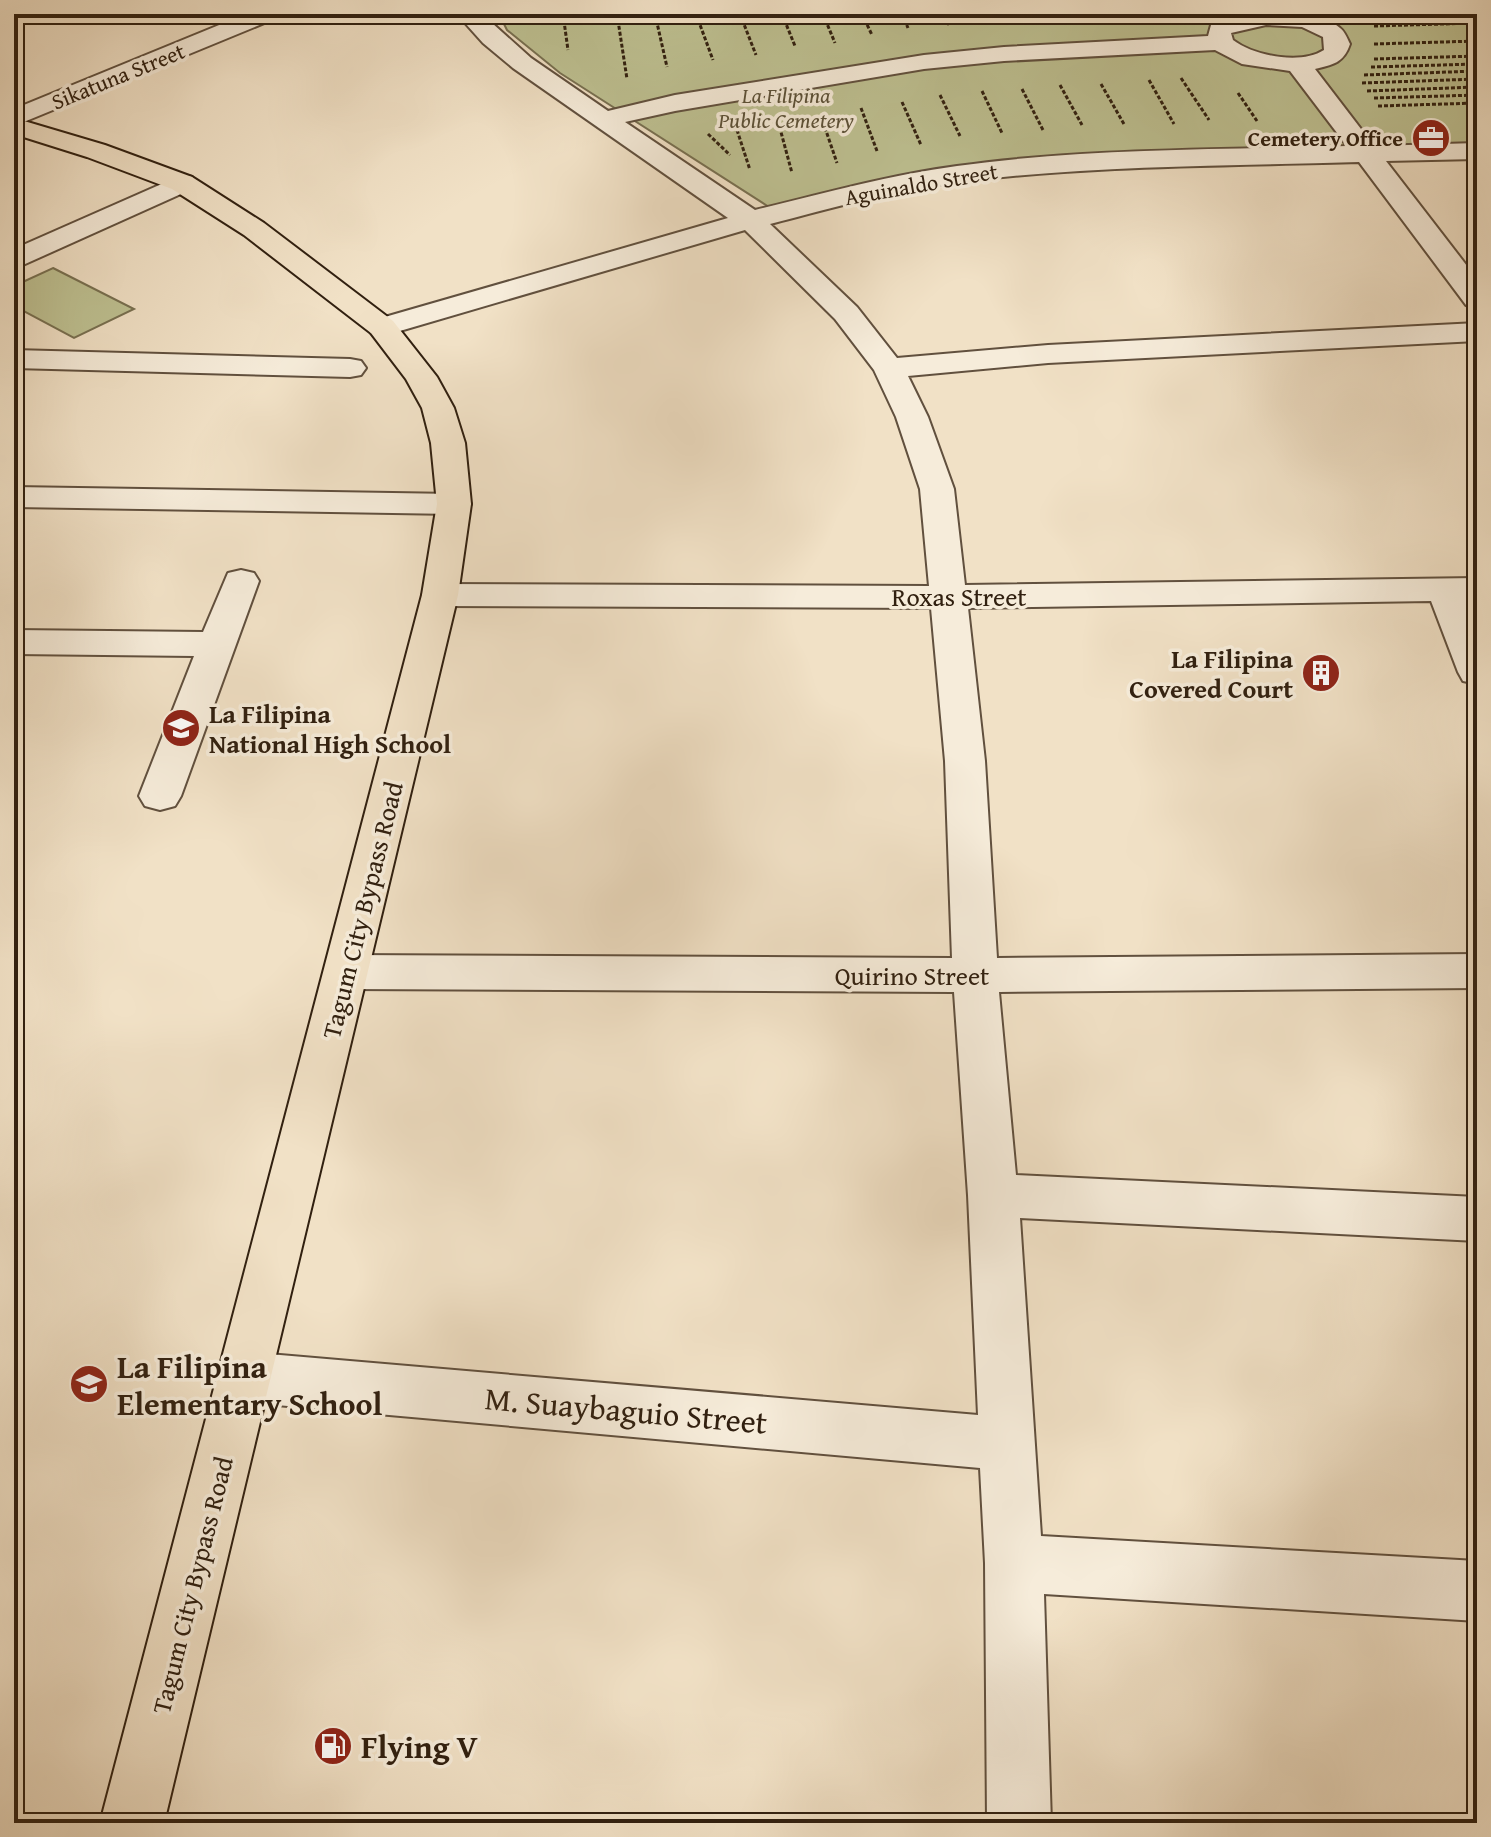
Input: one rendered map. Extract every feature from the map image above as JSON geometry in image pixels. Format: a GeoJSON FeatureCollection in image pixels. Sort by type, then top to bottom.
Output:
{"type":"FeatureCollection","features":[{"type":"Feature","properties":{"kind":"main road","name":"Tagum City Bypass Road"},"geometry":{"type":"LineString","coordinates":[[14,126],[96,151],[182,183],[254,229],[382,327],[421,377],[438,408],[448,443],[454,504],[440,595],[132,1823]]}},
{"type":"Feature","properties":{"kind":"street","name":"Sikatuna Street"},"geometry":{"type":"LineString","coordinates":[[14,118],[266,14]]}},
{"type":"Feature","properties":{"kind":"street"},"geometry":{"type":"LineString","coordinates":[[469,14],[512,55],[750,220],[846,313],[889,368],[912,417],[937,489],[965,761],[975,975],[993,1195],[1014,1563],[1019,1823]]}},
{"type":"Feature","properties":{"kind":"street"},"geometry":{"type":"LineString","coordinates":[[605,119],[675,103],[966,57],[1221,43],[1243,57],[1300,67],[1327,58],[1336,52],[1339,45],[1336,38],[1316,25],[1265,16],[1226,24],[1219,30],[1221,43]]}},
{"type":"Feature","properties":{"kind":"street"},"geometry":{"type":"LineString","coordinates":[[1300,67],[1477,299]]}},
{"type":"Feature","properties":{"kind":"street","name":"Aguinaldo Street"},"geometry":{"type":"LineString","coordinates":[[382,327],[750,220],[880,188],[1019,168],[1175,159],[1477,151]]}},
{"type":"Feature","properties":{"kind":"street"},"geometry":{"type":"LineString","coordinates":[[14,260],[182,183]]}},
{"type":"Feature","properties":{"kind":"street"},"geometry":{"type":"LineString","coordinates":[[889,368],[1048,354],[1477,332]]}},
{"type":"Feature","properties":{"kind":"street"},"geometry":{"type":"LineString","coordinates":[[14,359],[259,368],[350,368]]}},
{"type":"Feature","properties":{"kind":"street"},"geometry":{"type":"LineString","coordinates":[[14,497],[454,504]]}},
{"type":"Feature","properties":{"kind":"street"},"geometry":{"type":"LineString","coordinates":[[160,796],[241,581]]}},
{"type":"Feature","properties":{"kind":"street"},"geometry":{"type":"LineString","coordinates":[[1461,590],[1477,672]]}},
{"type":"Feature","properties":{"kind":"street","name":"Roxas Street"},"geometry":{"type":"LineString","coordinates":[[440,595],[948,597],[1461,590]]}},
{"type":"Feature","properties":{"kind":"street"},"geometry":{"type":"LineString","coordinates":[[14,642],[218,644]]}},
{"type":"Feature","properties":{"kind":"street","name":"Quirino Street"},"geometry":{"type":"LineString","coordinates":[[347,972],[975,975],[1477,971]]}},
{"type":"Feature","properties":{"kind":"street"},"geometry":{"type":"LineString","coordinates":[[993,1195],[1477,1219]]}},
{"type":"Feature","properties":{"kind":"street","name":"M. Suaybaguio Street"},"geometry":{"type":"LineString","coordinates":[[244,1377],[1008,1444]]}},
{"type":"Feature","properties":{"kind":"street"},"geometry":{"type":"LineString","coordinates":[[1014,1563],[1477,1591]]}},
{"type":"Feature","properties":{"kind":"path"},"geometry":{"type":"LineString","coordinates":[[563,14],[569,55]]}},
{"type":"Feature","properties":{"kind":"path"},"geometry":{"type":"LineString","coordinates":[[617,14],[629,92]]}},
{"type":"Feature","properties":{"kind":"path"},"geometry":{"type":"LineString","coordinates":[[655,14],[675,103],[751,175],[696,14]]}},
{"type":"Feature","properties":{"kind":"path"},"geometry":{"type":"LineString","coordinates":[[1472,14],[1477,21]]}},
{"type":"Feature","properties":{"kind":"path"},"geometry":{"type":"LineString","coordinates":[[1373,26],[1477,21]]}},
{"type":"Feature","properties":{"kind":"path"},"geometry":{"type":"LineString","coordinates":[[1373,44],[1477,41]]}},
{"type":"Feature","properties":{"kind":"path"},"geometry":{"type":"LineString","coordinates":[[1159,46],[1211,124]]}},
{"type":"Feature","properties":{"kind":"path"},"geometry":{"type":"LineString","coordinates":[[1130,48],[1175,125]]}},
{"type":"Feature","properties":{"kind":"path"},"geometry":{"type":"LineString","coordinates":[[1082,50],[1126,128]]}},
{"type":"Feature","properties":{"kind":"path"},"geometry":{"type":"LineString","coordinates":[[1042,52],[1085,130]]}},
{"type":"Feature","properties":{"kind":"path"},"geometry":{"type":"LineString","coordinates":[[1004,54],[1044,132]]}},
{"type":"Feature","properties":{"kind":"path"},"geometry":{"type":"LineString","coordinates":[[1370,59],[1477,56]]}},
{"type":"Feature","properties":{"kind":"path"},"geometry":{"type":"LineString","coordinates":[[966,57],[1003,135]]}},
{"type":"Feature","properties":{"kind":"path"},"geometry":{"type":"LineString","coordinates":[[924,62],[961,140]]}},
{"type":"Feature","properties":{"kind":"path"},"geometry":{"type":"LineString","coordinates":[[1300,67],[1477,64]]}},
{"type":"Feature","properties":{"kind":"path"},"geometry":{"type":"LineString","coordinates":[[887,68],[921,145]]}},
{"type":"Feature","properties":{"kind":"path"},"geometry":{"type":"LineString","coordinates":[[1354,75],[1477,71]]}},
{"type":"Feature","properties":{"kind":"path"},"geometry":{"type":"LineString","coordinates":[[848,74],[878,153]]}},
{"type":"Feature","properties":{"kind":"path"},"geometry":{"type":"LineString","coordinates":[[1359,83],[1477,79]]}},
{"type":"Feature","properties":{"kind":"path"},"geometry":{"type":"LineString","coordinates":[[809,81],[841,175]]}},
{"type":"Feature","properties":{"kind":"path"},"geometry":{"type":"LineString","coordinates":[[1366,91],[1477,87]]}},
{"type":"Feature","properties":{"kind":"path"},"geometry":{"type":"LineString","coordinates":[[770,88],[796,186]]}},
{"type":"Feature","properties":{"kind":"path"},"geometry":{"type":"LineString","coordinates":[[1371,98],[1477,95]]}},
{"type":"Feature","properties":{"kind":"path"},"geometry":{"type":"LineString","coordinates":[[1376,106],[1477,103]]}},
{"type":"Feature","properties":{"kind":"green space","name":"La Filipina Public Cemetery"},"geometry":{"type":"Polygon","coordinates":[[[499,14],[1477,14],[1477,144],[1028,161],[769,207],[560,73],[507,30],[499,14]]]}},
{"type":"Feature","properties":{"kind":"green space"},"geometry":{"type":"Polygon","coordinates":[[[53,268],[134,309],[74,338],[14,306],[14,286],[53,268]]]}},
{"type":"Feature","properties":{"kind":"place","name":"Cemetery Office"},"geometry":{"type":"Point","coordinates":[1431,138]}},
{"type":"Feature","properties":{"kind":"place","name":"La Filipina Covered Court"},"geometry":{"type":"Point","coordinates":[1321,673]}},
{"type":"Feature","properties":{"kind":"place","name":"La Filipina National High School"},"geometry":{"type":"Point","coordinates":[181,728]}},
{"type":"Feature","properties":{"kind":"place","name":"La Filipina Elementary School"},"geometry":{"type":"Point","coordinates":[89,1384]}},
{"type":"Feature","properties":{"kind":"place","name":"Flying V"},"geometry":{"type":"Point","coordinates":[333,1746]}}]}
